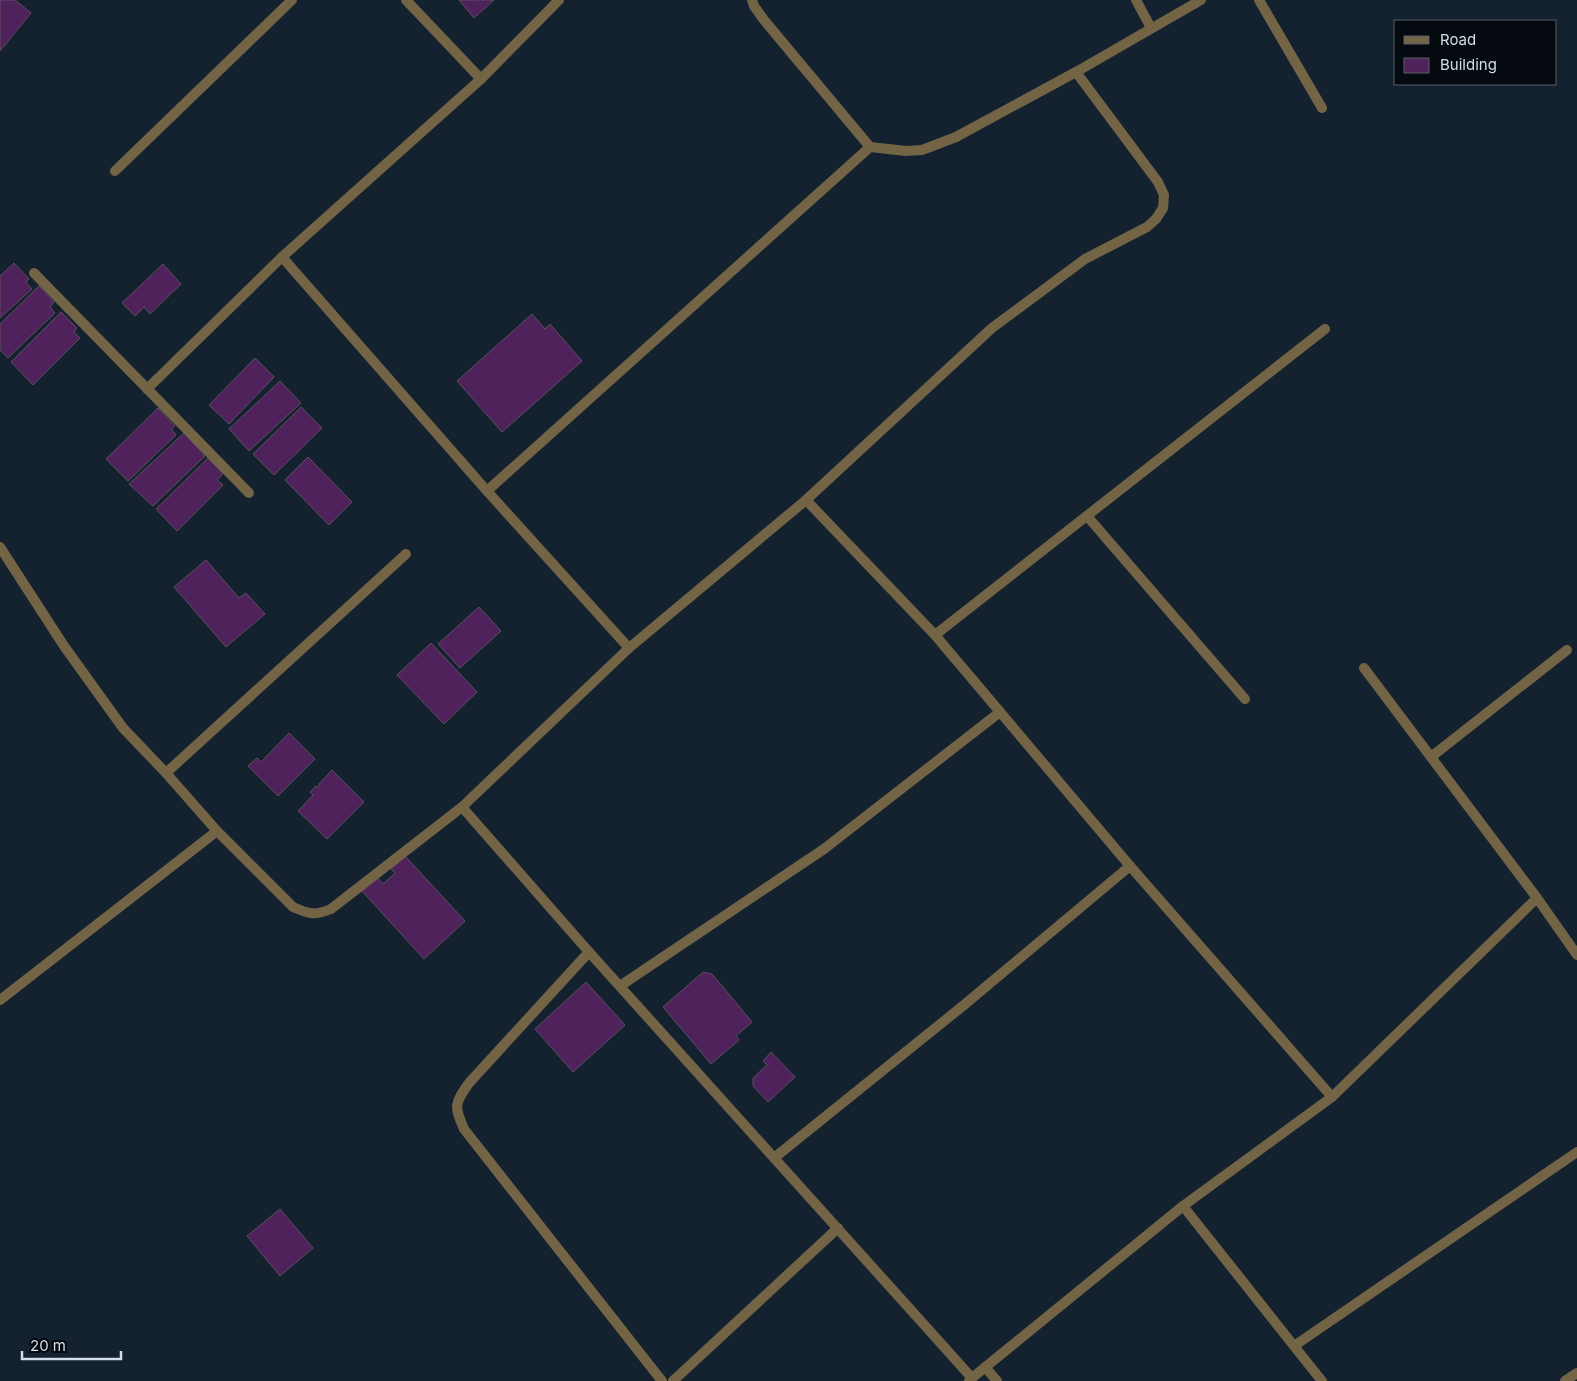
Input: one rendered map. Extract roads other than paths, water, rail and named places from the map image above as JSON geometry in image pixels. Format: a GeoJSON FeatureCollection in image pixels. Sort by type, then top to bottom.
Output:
{"type":"FeatureCollection","features":[{"type":"Feature","properties":{"kind":"street"},"geometry":{"type":"LineString","coordinates":[[115,171],[292,0]]}},
{"type":"Feature","properties":{"kind":"street"},"geometry":{"type":"LineString","coordinates":[[406,0],[480,79]]}},
{"type":"Feature","properties":{"kind":"street"},"geometry":{"type":"LineString","coordinates":[[147,389],[282,257],[480,79],[558,0]]}},
{"type":"Feature","properties":{"kind":"street"},"geometry":{"type":"LineString","coordinates":[[752,0],[764,20],[870,147],[906,151],[922,150],[956,137],[1076,72],[1201,0]]}},
{"type":"Feature","properties":{"kind":"street"},"geometry":{"type":"LineString","coordinates":[[1136,0],[1151,28]]}},
{"type":"Feature","properties":{"kind":"street"},"geometry":{"type":"LineString","coordinates":[[1259,0],[1322,108]]}},
{"type":"Feature","properties":{"kind":"street"},"geometry":{"type":"LineString","coordinates":[[0,548],[64,646],[123,728],[217,831],[293,907],[305,913],[319,914],[331,909],[462,808],[629,648],[806,500],[992,328],[1085,260],[1147,227],[1156,219],[1164,208],[1164,196],[1158,182],[1076,72]]}},
{"type":"Feature","properties":{"kind":"street"},"geometry":{"type":"LineString","coordinates":[[487,490],[870,147]]}},
{"type":"Feature","properties":{"kind":"street"},"geometry":{"type":"LineString","coordinates":[[282,257],[629,648]]}},
{"type":"Feature","properties":{"kind":"street"},"geometry":{"type":"LineString","coordinates":[[34,273],[249,493]]}},
{"type":"Feature","properties":{"kind":"street"},"geometry":{"type":"LineString","coordinates":[[935,635],[1325,329]]}},
{"type":"Feature","properties":{"kind":"street"},"geometry":{"type":"LineString","coordinates":[[806,500],[935,635],[1130,866],[1332,1097]]}},
{"type":"Feature","properties":{"kind":"street"},"geometry":{"type":"LineString","coordinates":[[1086,516],[1246,699]]}},
{"type":"Feature","properties":{"kind":"street"},"geometry":{"type":"LineString","coordinates":[[166,773],[406,554]]}},
{"type":"Feature","properties":{"kind":"street"},"geometry":{"type":"LineString","coordinates":[[1431,757],[1567,650]]}},
{"type":"Feature","properties":{"kind":"street"},"geometry":{"type":"LineString","coordinates":[[1364,668],[1537,898],[1577,955]]}},
{"type":"Feature","properties":{"kind":"street"},"geometry":{"type":"LineString","coordinates":[[620,986],[824,848],[1000,712]]}},
{"type":"Feature","properties":{"kind":"street"},"geometry":{"type":"LineString","coordinates":[[462,808],[838,1228],[970,1379],[1183,1206],[1332,1097],[1537,898]]}},
{"type":"Feature","properties":{"kind":"street"},"geometry":{"type":"LineString","coordinates":[[0,1000],[217,831]]}},
{"type":"Feature","properties":{"kind":"street"},"geometry":{"type":"LineString","coordinates":[[774,1158],[964,1005],[1130,866]]}},
{"type":"Feature","properties":{"kind":"street"},"geometry":{"type":"LineString","coordinates":[[589,952],[469,1083],[457,1100],[458,1115],[464,1129],[662,1381]]}},
{"type":"Feature","properties":{"kind":"street"},"geometry":{"type":"LineString","coordinates":[[1294,1346],[1577,1152]]}},
{"type":"Feature","properties":{"kind":"street"},"geometry":{"type":"LineString","coordinates":[[1183,1206],[1322,1381]]}},
{"type":"Feature","properties":{"kind":"street"},"geometry":{"type":"LineString","coordinates":[[673,1381],[838,1228]]}},
{"type":"Feature","properties":{"kind":"street"},"geometry":{"type":"LineString","coordinates":[[985,1367],[997,1381]]}},
{"type":"Feature","properties":{"kind":"street"},"geometry":{"type":"LineString","coordinates":[[1565,1381],[1577,1373]]}}]}
